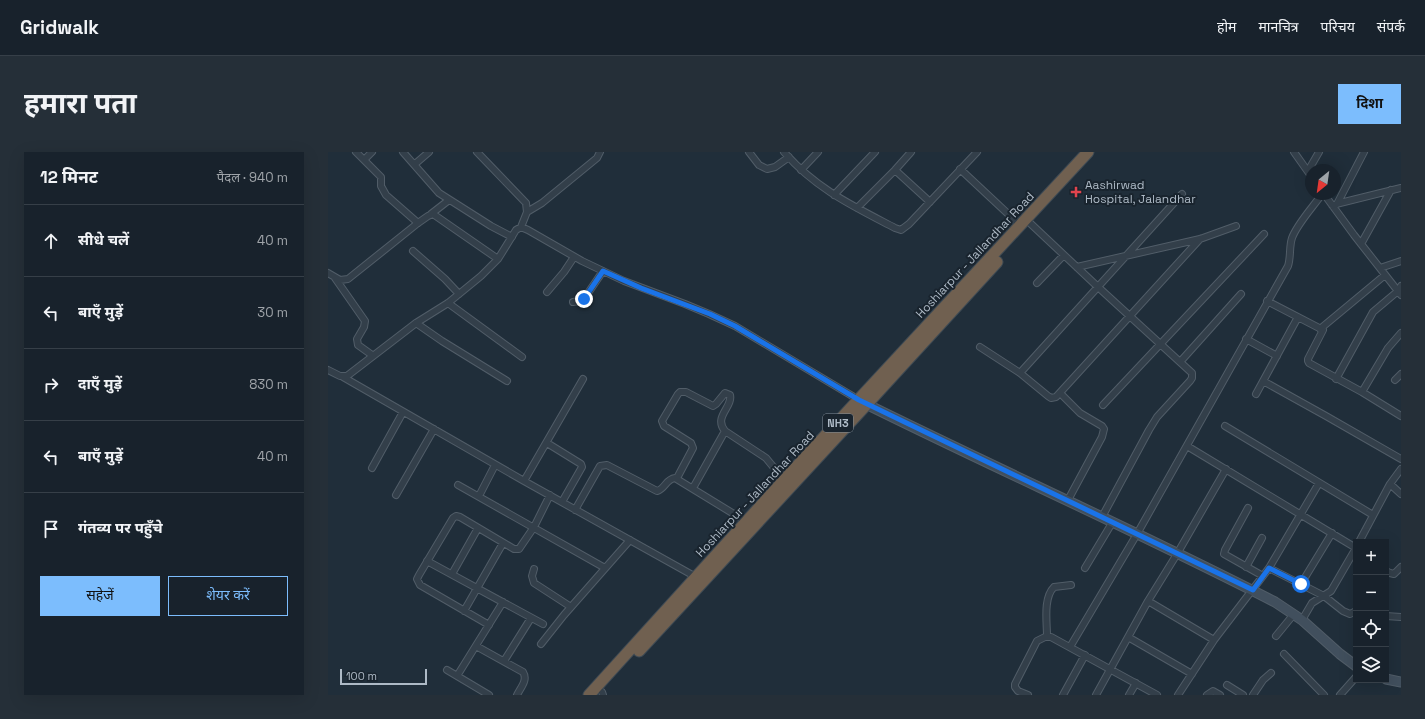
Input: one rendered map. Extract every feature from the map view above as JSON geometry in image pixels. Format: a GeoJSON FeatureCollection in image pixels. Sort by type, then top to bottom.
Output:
{"type":"FeatureCollection","features":[{"type":"Feature","properties":{"kind":"highway","name":"Hoshiarpur - Jallandhar Road"},"geometry":{"type":"LineString","coordinates":[[601,694],[863,402],[1026,224],[1089,152]]}},
{"type":"Feature","properties":{"kind":"highway","name":"Hoshiarpur - Jallandhar Road"},"geometry":{"type":"LineString","coordinates":[[589,695],[784,480],[863,402]]}},
{"type":"Feature","properties":{"kind":"street"},"geometry":{"type":"LineString","coordinates":[[356,152],[381,177],[381,186],[389,199],[418,223]]}},
{"type":"Feature","properties":{"kind":"street"},"geometry":{"type":"LineString","coordinates":[[364,160],[372,152]]}},
{"type":"Feature","properties":{"kind":"street"},"geometry":{"type":"LineString","coordinates":[[403,152],[415,164],[434,188],[449,200],[512,237]]}},
{"type":"Feature","properties":{"kind":"street"},"geometry":{"type":"LineString","coordinates":[[415,164],[429,152]]}},
{"type":"Feature","properties":{"kind":"street"},"geometry":{"type":"LineString","coordinates":[[343,377],[350,374],[372,355],[459,294],[498,259],[516,230],[522,227],[527,212],[527,206],[524,200],[477,152]]}},
{"type":"Feature","properties":{"kind":"street"},"geometry":{"type":"LineString","coordinates":[[527,212],[557,191],[597,158],[600,152]]}},
{"type":"Feature","properties":{"kind":"street"},"geometry":{"type":"LineString","coordinates":[[749,152],[759,165],[767,169],[775,167],[787,155],[814,182],[857,208],[894,228],[902,230],[977,152]]}},
{"type":"Feature","properties":{"kind":"street"},"geometry":{"type":"LineString","coordinates":[[801,170],[818,152]]}},
{"type":"Feature","properties":{"kind":"street"},"geometry":{"type":"LineString","coordinates":[[834,195],[874,152]]}},
{"type":"Feature","properties":{"kind":"street"},"geometry":{"type":"LineString","coordinates":[[857,208],[911,152]]}},
{"type":"Feature","properties":{"kind":"street"},"geometry":{"type":"LineString","coordinates":[[1294,152],[1305,167]]}},
{"type":"Feature","properties":{"kind":"street"},"geometry":{"type":"LineString","coordinates":[[1313,164],[1319,152]]}},
{"type":"Feature","properties":{"kind":"street"},"geometry":{"type":"LineString","coordinates":[[1334,204],[1364,152]]}},
{"type":"Feature","properties":{"kind":"street"},"geometry":{"type":"LineString","coordinates":[[960,169],[1064,255],[1098,288],[1192,373],[1192,378],[1153,424],[1102,517]]}},
{"type":"Feature","properties":{"kind":"street"},"geometry":{"type":"LineString","coordinates":[[895,170],[930,202]]}},
{"type":"Feature","properties":{"kind":"street"},"geometry":{"type":"LineString","coordinates":[[1334,204],[1401,188]]}},
{"type":"Feature","properties":{"kind":"street"},"geometry":{"type":"LineString","coordinates":[[1361,244],[1391,190]]}},
{"type":"Feature","properties":{"kind":"street"},"geometry":{"type":"LineString","coordinates":[[1020,373],[1182,194]]}},
{"type":"Feature","properties":{"kind":"street"},"geometry":{"type":"LineString","coordinates":[[328,273],[343,280],[348,279],[449,200]]}},
{"type":"Feature","properties":{"kind":"street"},"geometry":{"type":"LineString","coordinates":[[1070,647],[1137,534],[1288,266],[1291,253],[1291,242],[1296,230],[1318,200]]}},
{"type":"Feature","properties":{"kind":"street"},"geometry":{"type":"LineString","coordinates":[[1330,200],[1334,204],[1361,244],[1385,275],[1400,291],[1373,312],[1336,379]]}},
{"type":"Feature","properties":{"kind":"street"},"geometry":{"type":"LineString","coordinates":[[431,214],[437,216],[498,259]]}},
{"type":"Feature","properties":{"kind":"street"},"geometry":{"type":"LineString","coordinates":[[1077,267],[1200,239],[1236,226]]}},
{"type":"Feature","properties":{"kind":"street"},"geometry":{"type":"LineString","coordinates":[[522,227],[574,257],[603,271],[641,288],[710,314],[735,326],[863,402],[1253,590],[1298,617],[1353,664]]}},
{"type":"Feature","properties":{"kind":"street"},"geometry":{"type":"LineString","coordinates":[[1103,405],[1264,234]]}},
{"type":"Feature","properties":{"kind":"street"},"geometry":{"type":"LineString","coordinates":[[980,347],[1020,373],[1051,398],[1056,397],[1200,239]]}},
{"type":"Feature","properties":{"kind":"street"},"geometry":{"type":"LineString","coordinates":[[413,251],[448,282],[459,294]]}},
{"type":"Feature","properties":{"kind":"street"},"geometry":{"type":"LineString","coordinates":[[1037,283],[1064,255]]}},
{"type":"Feature","properties":{"kind":"street"},"geometry":{"type":"LineString","coordinates":[[547,292],[564,272],[574,257]]}},
{"type":"Feature","properties":{"kind":"street"},"geometry":{"type":"LineString","coordinates":[[1380,268],[1401,261]]}},
{"type":"Feature","properties":{"kind":"street"},"geometry":{"type":"LineString","coordinates":[[573,302],[584,299],[603,271]]}},
{"type":"Feature","properties":{"kind":"street"},"geometry":{"type":"LineString","coordinates":[[1320,329],[1385,275]]}},
{"type":"Feature","properties":{"kind":"street"},"geometry":{"type":"LineString","coordinates":[[335,277],[345,294],[365,321],[364,327],[357,340],[358,345],[372,355]]}},
{"type":"Feature","properties":{"kind":"street"},"geometry":{"type":"LineString","coordinates":[[1180,362],[1241,294]]}},
{"type":"Feature","properties":{"kind":"street"},"geometry":{"type":"LineString","coordinates":[[1267,301],[1323,330],[1308,362],[1401,415]]}},
{"type":"Feature","properties":{"kind":"street"},"geometry":{"type":"LineString","coordinates":[[448,303],[522,357]]}},
{"type":"Feature","properties":{"kind":"street"},"geometry":{"type":"LineString","coordinates":[[1256,394],[1298,317]]}},
{"type":"Feature","properties":{"kind":"street"},"geometry":{"type":"LineString","coordinates":[[416,323],[442,341],[507,381]]}},
{"type":"Feature","properties":{"kind":"street"},"geometry":{"type":"LineString","coordinates":[[1362,392],[1388,348],[1401,332]]}},
{"type":"Feature","properties":{"kind":"street"},"geometry":{"type":"LineString","coordinates":[[1246,339],[1277,356]]}},
{"type":"Feature","properties":{"kind":"street"},"geometry":{"type":"LineString","coordinates":[[328,370],[343,377],[495,465],[696,577]]}},
{"type":"Feature","properties":{"kind":"street"},"geometry":{"type":"LineString","coordinates":[[1395,380],[1401,374]]}},
{"type":"Feature","properties":{"kind":"street"},"geometry":{"type":"LineString","coordinates":[[524,481],[583,379]]}},
{"type":"Feature","properties":{"kind":"street"},"geometry":{"type":"LineString","coordinates":[[1263,381],[1401,459]]}},
{"type":"Feature","properties":{"kind":"street"},"geometry":{"type":"LineString","coordinates":[[677,478],[693,448],[690,442],[664,426],[662,422],[680,392],[686,392],[715,406],[725,393],[730,395],[730,400],[724,411],[722,425],[725,431],[766,458],[784,480]]}},
{"type":"Feature","properties":{"kind":"street"},"geometry":{"type":"LineString","coordinates":[[1060,393],[1080,413],[1102,426],[1104,429],[1102,437],[1068,500]]}},
{"type":"Feature","properties":{"kind":"street"},"geometry":{"type":"LineString","coordinates":[[716,404],[724,411]]}},
{"type":"Feature","properties":{"kind":"street"},"geometry":{"type":"LineString","coordinates":[[372,468],[403,412]]}},
{"type":"Feature","properties":{"kind":"street"},"geometry":{"type":"LineString","coordinates":[[1225,426],[1373,515]]}},
{"type":"Feature","properties":{"kind":"street"},"geometry":{"type":"LineString","coordinates":[[396,494],[434,429]]}},
{"type":"Feature","properties":{"kind":"street"},"geometry":{"type":"LineString","coordinates":[[693,488],[725,431]]}},
{"type":"Feature","properties":{"kind":"street"},"geometry":{"type":"LineString","coordinates":[[546,443],[573,458],[581,464],[582,467],[562,502]]}},
{"type":"Feature","properties":{"kind":"street"},"geometry":{"type":"LineString","coordinates":[[1187,446],[1353,546]]}},
{"type":"Feature","properties":{"kind":"street"},"geometry":{"type":"LineString","coordinates":[[479,496],[495,465]]}},
{"type":"Feature","properties":{"kind":"street"},"geometry":{"type":"LineString","coordinates":[[575,510],[600,466],[607,465],[656,492],[661,490],[670,479],[677,478],[747,522]]}},
{"type":"Feature","properties":{"kind":"street"},"geometry":{"type":"LineString","coordinates":[[1096,695],[1148,601],[1226,469]]}},
{"type":"Feature","properties":{"kind":"street"},"geometry":{"type":"LineString","coordinates":[[1361,539],[1390,484],[1401,469]]}},
{"type":"Feature","properties":{"kind":"street"},"geometry":{"type":"LineString","coordinates":[[1178,695],[1214,640],[1269,568],[1319,483]]}},
{"type":"Feature","properties":{"kind":"street"},"geometry":{"type":"LineString","coordinates":[[1390,484],[1401,494]]}},
{"type":"Feature","properties":{"kind":"street"},"geometry":{"type":"LineString","coordinates":[[458,485],[605,568]]}},
{"type":"Feature","properties":{"kind":"street"},"geometry":{"type":"LineString","coordinates":[[489,625],[418,583],[419,575],[452,518],[456,516],[460,517],[514,549],[519,549],[534,527],[550,495]]}},
{"type":"Feature","properties":{"kind":"street"},"geometry":{"type":"LineString","coordinates":[[1248,508],[1224,552],[1226,556],[1263,576]]}},
{"type":"Feature","properties":{"kind":"street"},"geometry":{"type":"LineString","coordinates":[[1085,568],[1112,522]]}},
{"type":"Feature","properties":{"kind":"street"},"geometry":{"type":"LineString","coordinates":[[452,574],[478,528]]}},
{"type":"Feature","properties":{"kind":"street"},"geometry":{"type":"LineString","coordinates":[[1301,584],[1332,533]]}},
{"type":"Feature","properties":{"kind":"street"},"geometry":{"type":"LineString","coordinates":[[1246,567],[1262,538]]}},
{"type":"Feature","properties":{"kind":"street"},"geometry":{"type":"LineString","coordinates":[[541,644],[571,607],[630,540]]}},
{"type":"Feature","properties":{"kind":"street"},"geometry":{"type":"LineString","coordinates":[[464,611],[503,543]]}},
{"type":"Feature","properties":{"kind":"street"},"geometry":{"type":"LineString","coordinates":[[1276,636],[1316,599],[1331,591],[1353,553]]}},
{"type":"Feature","properties":{"kind":"street"},"geometry":{"type":"LineString","coordinates":[[427,561],[543,624]]}},
{"type":"Feature","properties":{"kind":"street"},"geometry":{"type":"LineString","coordinates":[[1389,572],[1394,574],[1401,567]]}},
{"type":"Feature","properties":{"kind":"street"},"geometry":{"type":"LineString","coordinates":[[1269,568],[1324,596],[1342,611],[1350,614],[1353,612]]}},
{"type":"Feature","properties":{"kind":"street"},"geometry":{"type":"LineString","coordinates":[[534,569],[532,576],[534,583],[571,607]]}},
{"type":"Feature","properties":{"kind":"street"},"geometry":{"type":"LineString","coordinates":[[1047,636],[1048,603],[1051,591],[1054,587],[1071,585]]}},
{"type":"Feature","properties":{"kind":"street"},"geometry":{"type":"LineString","coordinates":[[1148,601],[1214,640]]}},
{"type":"Feature","properties":{"kind":"street"},"geometry":{"type":"LineString","coordinates":[[457,676],[503,602]]}},
{"type":"Feature","properties":{"kind":"street"},"geometry":{"type":"LineString","coordinates":[[1389,616],[1401,617]]}},
{"type":"Feature","properties":{"kind":"street"},"geometry":{"type":"LineString","coordinates":[[504,662],[531,618]]}},
{"type":"Feature","properties":{"kind":"street"},"geometry":{"type":"LineString","coordinates":[[1028,695],[1018,690],[1015,687],[1015,684],[1037,641],[1047,636],[1085,655],[1157,695]]}},
{"type":"Feature","properties":{"kind":"street"},"geometry":{"type":"LineString","coordinates":[[1128,637],[1192,674]]}},
{"type":"Feature","properties":{"kind":"street"},"geometry":{"type":"LineString","coordinates":[[476,646],[523,672],[525,681],[517,695]]}},
{"type":"Feature","properties":{"kind":"street"},"geometry":{"type":"LineString","coordinates":[[1284,654],[1324,695]]}},
{"type":"Feature","properties":{"kind":"street"},"geometry":{"type":"LineString","coordinates":[[1063,695],[1085,655]]}},
{"type":"Feature","properties":{"kind":"street"},"geometry":{"type":"LineString","coordinates":[[447,670],[489,695]]}},
{"type":"Feature","properties":{"kind":"street"},"geometry":{"type":"LineString","coordinates":[[1254,695],[1260,683],[1271,672]]}},
{"type":"Feature","properties":{"kind":"street"},"geometry":{"type":"LineString","coordinates":[[1389,680],[1401,682]]}},
{"type":"Feature","properties":{"kind":"street"},"geometry":{"type":"LineString","coordinates":[[1342,694],[1353,681]]}},
{"type":"Feature","properties":{"kind":"street"},"geometry":{"type":"LineString","coordinates":[[1129,695],[1136,684]]}},
{"type":"Feature","properties":{"kind":"street"},"geometry":{"type":"LineString","coordinates":[[1227,685],[1243,695]]}},
{"type":"Feature","properties":{"kind":"street"},"geometry":{"type":"LineString","coordinates":[[1207,695],[1213,691],[1220,695]]}},
{"type":"Feature","properties":{"kind":"place","name":"Aashirwad Hospital, Jalandhar"},"geometry":{"type":"Point","coordinates":[1076,192]}},
{"type":"Feature","properties":{"kind":"route"},"geometry":{"type":"LineString","coordinates":[[584,299],[603,271],[641,288],[710,314],[735,326],[859,400],[1253,590],[1269,568],[1301,584]]}}]}
